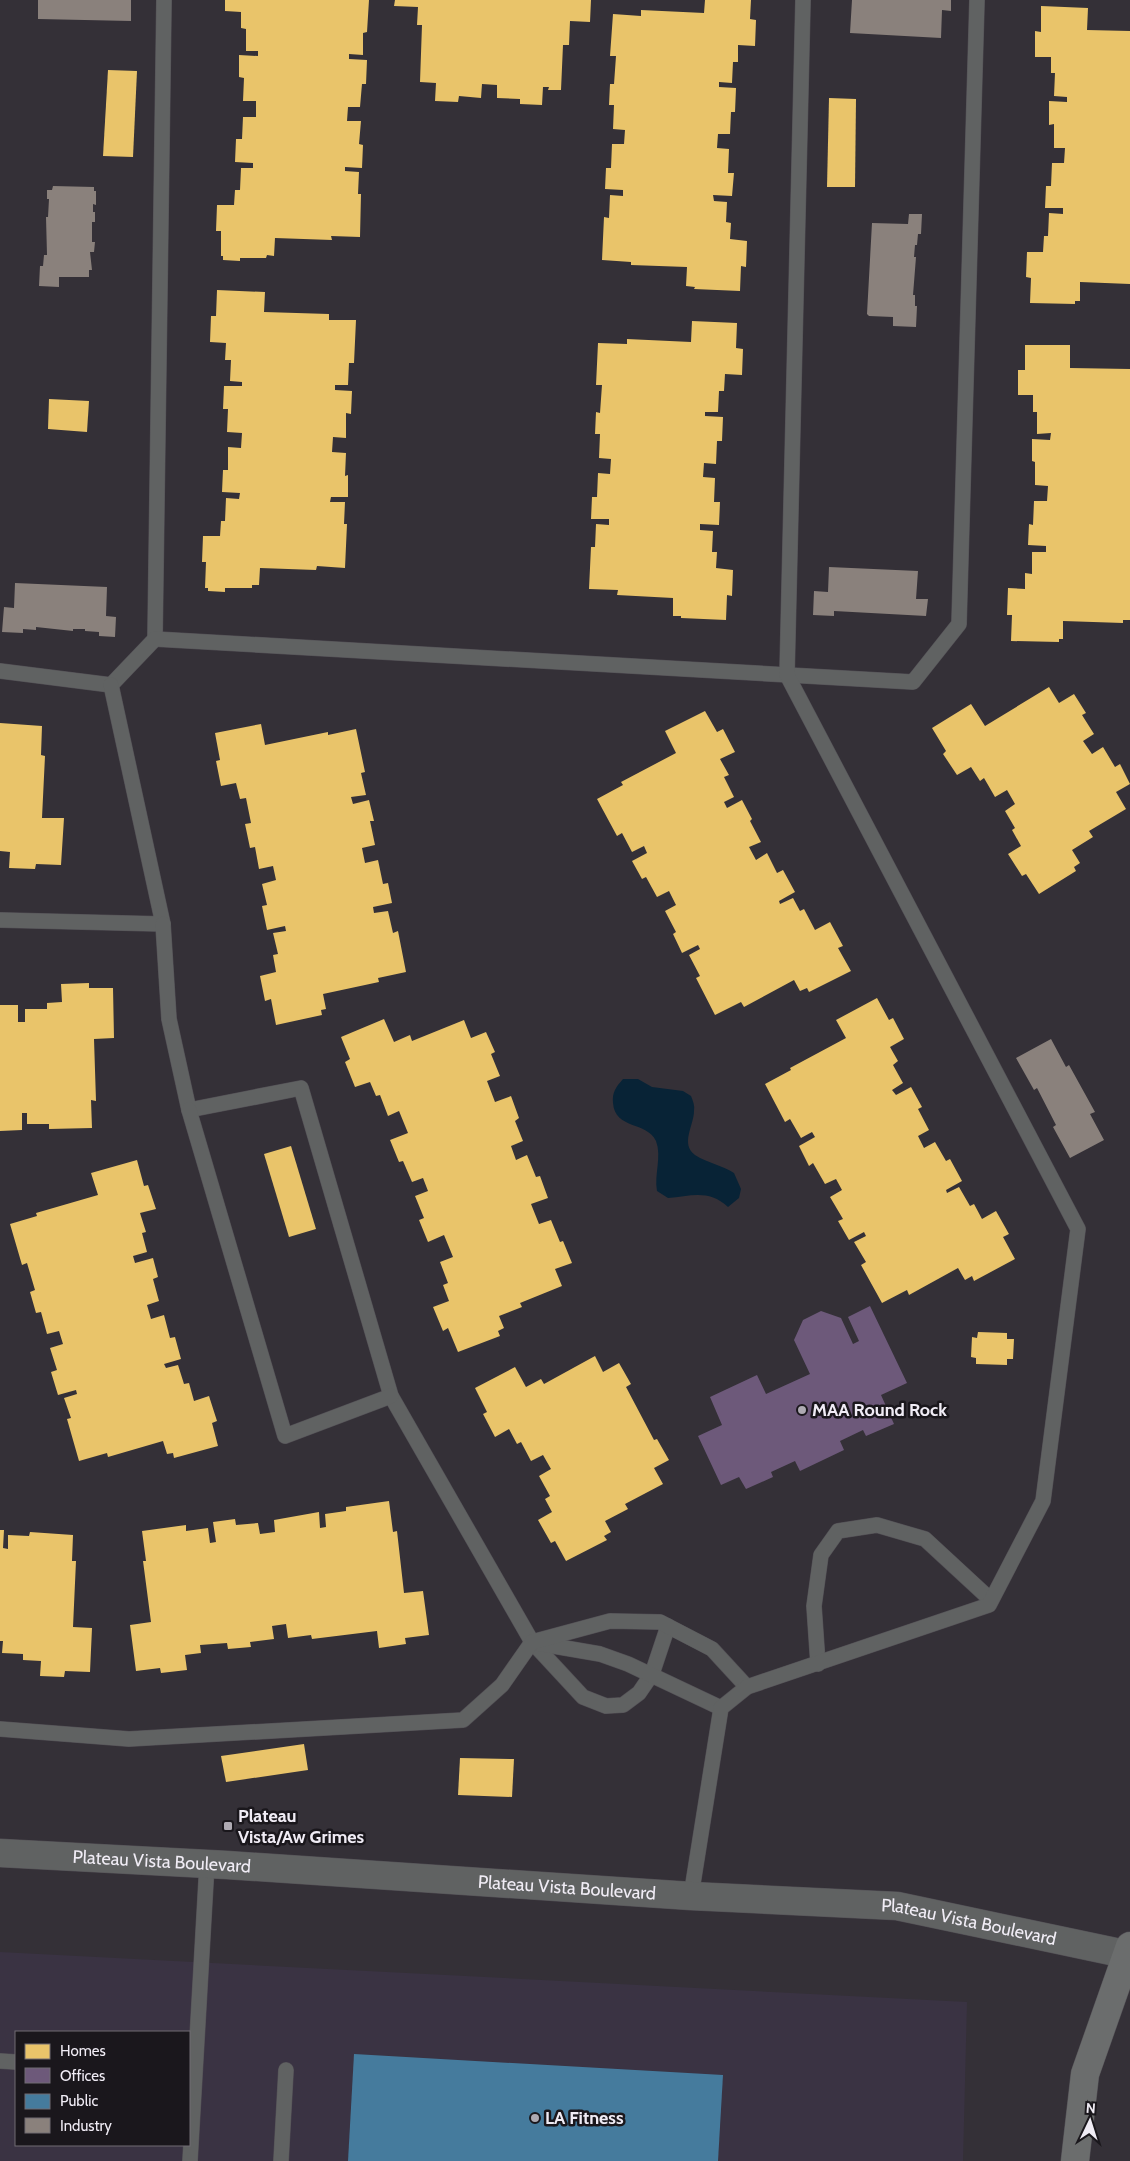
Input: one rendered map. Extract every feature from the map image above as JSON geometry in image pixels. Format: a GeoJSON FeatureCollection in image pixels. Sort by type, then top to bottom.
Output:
{"type":"FeatureCollection","features":[{"type":"Feature","properties":{"kind":"main road"},"geometry":{"type":"LineString","coordinates":[[1075,2161],[1084,2074],[1130,1955]]}},
{"type":"Feature","properties":{"kind":"street","name":"Plateau Vista Boulevard"},"geometry":{"type":"LineString","coordinates":[[0,1853],[207,1864],[691,1896],[897,1906],[1130,1955]]}},
{"type":"Feature","properties":{"kind":"lane"},"geometry":{"type":"LineString","coordinates":[[111,685],[155,639],[164,0]]}},
{"type":"Feature","properties":{"kind":"lane"},"geometry":{"type":"LineString","coordinates":[[691,1896],[721,1708],[747,1687],[989,1605],[1043,1501],[1078,1229],[787,675],[803,0]]}},
{"type":"Feature","properties":{"kind":"lane"},"geometry":{"type":"LineString","coordinates":[[155,639],[912,682],[959,624],[977,0]]}},
{"type":"Feature","properties":{"kind":"lane"},"geometry":{"type":"LineString","coordinates":[[0,671],[111,685]]}},
{"type":"Feature","properties":{"kind":"lane"},"geometry":{"type":"LineString","coordinates":[[111,685],[163,924],[169,1020],[189,1110],[285,1436],[391,1396]]}},
{"type":"Feature","properties":{"kind":"lane"},"geometry":{"type":"LineString","coordinates":[[0,920],[163,924]]}},
{"type":"Feature","properties":{"kind":"lane"},"geometry":{"type":"LineString","coordinates":[[189,1110],[301,1088],[391,1396],[532,1642],[583,1697],[606,1706],[623,1706],[639,1693],[652,1674],[668,1626]]}},
{"type":"Feature","properties":{"kind":"lane"},"geometry":{"type":"LineString","coordinates":[[818,1664],[814,1606],[821,1556],[838,1531],[877,1525],[925,1539],[991,1600]]}},
{"type":"Feature","properties":{"kind":"lane"},"geometry":{"type":"LineString","coordinates":[[0,1728],[129,1740],[463,1720],[502,1685],[532,1642],[610,1621],[660,1622],[712,1649],[747,1687]]}},
{"type":"Feature","properties":{"kind":"lane"},"geometry":{"type":"LineString","coordinates":[[532,1642],[600,1654],[652,1674],[721,1708]]}},
{"type":"Feature","properties":{"kind":"lane"},"geometry":{"type":"LineString","coordinates":[[190,2161],[192,2069],[207,1864]]}},
{"type":"Feature","properties":{"kind":"lane"},"geometry":{"type":"LineString","coordinates":[[0,2061],[15,2062]]}},
{"type":"Feature","properties":{"kind":"lane"},"geometry":{"type":"LineString","coordinates":[[281,2161],[286,2070]]}},
{"type":"Feature","properties":{"kind":"shaded area"},"geometry":{"type":"Polygon","coordinates":[[[0,1952],[967,2002],[963,2161],[0,2161],[0,1952]]]}},
{"type":"Feature","properties":{"kind":"water"},"geometry":{"type":"Polygon","coordinates":[[[623,1079],[638,1079],[652,1087],[683,1091],[691,1096],[694,1109],[688,1140],[691,1151],[700,1158],[734,1173],[741,1189],[739,1198],[728,1207],[721,1201],[707,1196],[692,1195],[668,1198],[657,1191],[658,1147],[656,1141],[646,1130],[625,1122],[615,1112],[613,1103],[614,1093],[616,1087],[623,1079]]]}},
{"type":"Feature","properties":{"kind":"building: Homes"},"geometry":{"type":"Polygon","coordinates":[[[225,0],[369,0],[367,32],[363,33],[363,55],[349,54],[349,59],[367,60],[366,84],[362,84],[360,107],[348,107],[347,121],[361,121],[359,144],[363,145],[362,168],[345,167],[345,171],[359,172],[358,194],[361,194],[360,237],[331,236],[332,240],[275,238],[274,256],[267,255],[266,258],[240,258],[240,261],[223,260],[223,256],[221,256],[221,231],[216,231],[217,205],[234,205],[235,190],[240,190],[241,168],[253,168],[253,163],[235,162],[236,139],[242,139],[243,117],[256,117],[256,101],[243,101],[244,78],[239,77],[239,55],[258,56],[258,51],[246,51],[246,29],[241,28],[241,12],[225,11],[225,0]]]}},
{"type":"Feature","properties":{"kind":"building: Homes"},"geometry":{"type":"Polygon","coordinates":[[[395,0],[591,0],[590,22],[570,21],[569,45],[563,45],[561,90],[548,90],[549,87],[543,87],[542,105],[520,104],[520,99],[497,98],[497,85],[482,84],[481,98],[459,96],[458,102],[435,101],[436,83],[420,82],[422,25],[417,25],[418,7],[394,6],[395,0]]]}},
{"type":"Feature","properties":{"kind":"building: Homes"},"geometry":{"type":"Polygon","coordinates":[[[705,0],[751,0],[750,19],[756,20],[755,46],[738,45],[738,62],[733,62],[732,83],[719,82],[719,87],[736,88],[735,112],[731,112],[730,134],[718,134],[717,148],[729,149],[728,173],[734,173],[732,196],[713,195],[714,201],[727,202],[726,222],[731,223],[730,239],[747,241],[746,267],[741,266],[740,291],[694,289],[695,287],[686,286],[687,267],[631,265],[631,262],[602,260],[604,217],[609,218],[610,195],[623,196],[623,190],[605,189],[606,168],[611,168],[612,144],[624,144],[625,130],[613,129],[614,105],[609,105],[610,84],[614,84],[616,56],[610,56],[613,14],[641,16],[641,10],[704,13],[705,0]]]}},
{"type":"Feature","properties":{"kind":"building: Homes"},"geometry":{"type":"Polygon","coordinates":[[[1041,6],[1088,8],[1087,30],[1130,31],[1130,284],[1080,282],[1080,301],[1075,301],[1075,304],[1030,303],[1031,278],[1026,277],[1027,252],[1043,252],[1044,236],[1048,236],[1049,213],[1063,214],[1063,208],[1045,208],[1046,186],[1051,186],[1052,163],[1064,163],[1065,148],[1054,148],[1054,124],[1049,125],[1049,101],[1067,102],[1067,97],[1054,96],[1055,73],[1051,73],[1051,57],[1035,57],[1035,31],[1041,32],[1041,6]]]}},
{"type":"Feature","properties":{"kind":"building: Homes"},"geometry":{"type":"Polygon","coordinates":[[[108,70],[137,71],[133,157],[103,156],[108,70]]]}},
{"type":"Feature","properties":{"kind":"building: Homes"},"geometry":{"type":"Polygon","coordinates":[[[829,98],[856,99],[855,187],[827,187],[829,98]]]}},
{"type":"Feature","properties":{"kind":"building: Homes"},"geometry":{"type":"Polygon","coordinates":[[[217,290],[265,292],[264,312],[329,314],[329,320],[356,320],[354,363],[349,363],[348,385],[335,385],[335,390],[352,391],[351,414],[346,413],[346,438],[333,437],[332,452],[346,453],[345,476],[348,475],[348,497],[331,497],[330,502],[345,502],[344,524],[347,524],[345,568],[317,566],[316,570],[260,568],[259,585],[252,585],[252,588],[225,588],[225,592],[208,591],[208,588],[205,588],[206,562],[202,562],[203,536],[220,536],[221,521],[225,521],[226,498],[239,499],[240,493],[222,492],[223,470],[228,470],[228,447],[241,448],[242,433],[227,432],[228,409],[223,409],[224,386],[242,386],[242,382],[230,381],[231,360],[225,360],[226,343],[210,342],[211,316],[216,316],[217,290]]]}},
{"type":"Feature","properties":{"kind":"building: Homes"},"geometry":{"type":"Polygon","coordinates":[[[692,321],[737,323],[736,348],[743,349],[742,375],[725,374],[724,391],[719,391],[718,412],[705,412],[705,416],[723,417],[722,441],[717,441],[716,464],[704,463],[703,477],[715,478],[714,502],[720,502],[719,525],[700,524],[700,530],[713,531],[712,552],[717,552],[716,568],[733,570],[732,596],[727,595],[726,620],[673,616],[673,598],[617,595],[618,590],[589,589],[591,547],[595,547],[596,524],[609,525],[609,519],[591,519],[592,497],[597,497],[598,473],[610,474],[611,459],[599,458],[600,434],[595,434],[596,412],[600,413],[602,385],[596,385],[598,343],[627,344],[627,339],[691,342],[692,321]]]}},
{"type":"Feature","properties":{"kind":"building: Homes"},"geometry":{"type":"Polygon","coordinates":[[[1025,345],[1070,345],[1070,368],[1130,369],[1130,620],[1123,620],[1123,623],[1063,621],[1063,639],[1059,639],[1059,642],[1011,641],[1012,615],[1007,615],[1008,588],[1025,589],[1025,573],[1032,574],[1032,552],[1046,552],[1046,546],[1028,545],[1029,524],[1033,525],[1034,501],[1047,501],[1048,486],[1035,485],[1032,439],[1050,440],[1051,433],[1037,434],[1037,412],[1033,412],[1033,395],[1018,395],[1018,370],[1025,370],[1025,345]]]}},
{"type":"Feature","properties":{"kind":"building: Homes"},"geometry":{"type":"Polygon","coordinates":[[[49,399],[89,401],[87,432],[48,429],[49,399]]]}},
{"type":"Feature","properties":{"kind":"building: Homes"},"geometry":{"type":"Polygon","coordinates":[[[1049,687],[1059,703],[1074,694],[1086,713],[1082,715],[1094,734],[1083,741],[1092,754],[1103,747],[1115,767],[1120,764],[1130,784],[1116,792],[1126,809],[1089,831],[1093,837],[1072,850],[1080,863],[1074,867],[1076,871],[1039,894],[1026,874],[1022,876],[1008,854],[1021,846],[1012,830],[1015,828],[1005,811],[1015,804],[1007,790],[995,797],[984,778],[980,781],[971,767],[957,775],[943,754],[946,751],[932,728],[971,704],[985,726],[1049,687]]]}},
{"type":"Feature","properties":{"kind":"building: Homes"},"geometry":{"type":"Polygon","coordinates":[[[705,711],[717,732],[723,729],[735,752],[720,759],[729,775],[724,777],[734,797],[724,802],[727,808],[742,800],[761,842],[749,847],[756,860],[767,853],[777,873],[783,870],[795,892],[779,901],[780,904],[793,898],[800,911],[804,909],[815,930],[830,922],[843,946],[838,948],[851,971],[809,992],[807,988],[800,991],[794,980],[744,1007],[741,1002],[715,1015],[696,978],[700,976],[689,955],[700,949],[698,945],[682,953],[673,934],[676,932],[665,911],[676,905],[669,891],[657,897],[646,877],[642,879],[632,861],[647,853],[644,846],[632,852],[622,833],[617,836],[597,799],[623,785],[621,782],[676,753],[665,731],[705,711]]]}},
{"type":"Feature","properties":{"kind":"building: Homes"},"geometry":{"type":"Polygon","coordinates":[[[0,723],[42,726],[41,755],[45,756],[42,818],[64,818],[61,865],[36,864],[35,869],[9,868],[10,852],[0,851],[0,723]]]}},
{"type":"Feature","properties":{"kind":"building: Homes"},"geometry":{"type":"Polygon","coordinates":[[[261,724],[265,745],[328,732],[328,735],[356,729],[365,772],[361,773],[366,795],[351,797],[353,804],[369,800],[374,821],[370,821],[375,845],[362,848],[365,863],[378,860],[383,884],[388,883],[392,903],[373,907],[374,913],[388,911],[393,933],[398,931],[406,972],[378,978],[379,982],[323,994],[326,1009],[321,1010],[322,1015],[276,1025],[271,999],[265,1001],[260,976],[276,972],[273,955],[278,954],[273,933],[286,931],[285,926],[267,930],[262,906],[267,905],[262,884],[276,880],[273,866],[259,869],[255,847],[250,848],[245,824],[251,823],[246,798],[240,799],[236,783],[221,786],[216,761],[220,760],[215,733],[261,724]]]}},
{"type":"Feature","properties":{"kind":"building: Homes"},"geometry":{"type":"Polygon","coordinates":[[[89,983],[89,988],[113,988],[114,1038],[94,1039],[96,1101],[91,1100],[92,1128],[49,1129],[49,1124],[27,1124],[27,1113],[22,1113],[22,1130],[0,1131],[0,1005],[18,1005],[18,1022],[25,1022],[25,1009],[47,1009],[47,1003],[62,1002],[61,984],[89,983]]]}},
{"type":"Feature","properties":{"kind":"building: Homes"},"geometry":{"type":"Polygon","coordinates":[[[877,998],[889,1020],[893,1018],[904,1039],[890,1047],[898,1061],[893,1065],[903,1083],[892,1090],[896,1095],[911,1087],[922,1107],[918,1109],[929,1130],[918,1136],[924,1148],[935,1142],[946,1161],[950,1159],[962,1181],[946,1190],[947,1193],[959,1187],[970,1206],[974,1204],[982,1219],[996,1211],[1009,1234],[1003,1237],[1015,1259],[974,1281],[972,1276],[965,1280],[958,1268],[909,1295],[907,1290],[882,1303],[861,1265],[866,1262],[854,1242],[866,1236],[864,1232],[849,1240],[838,1221],[843,1219],[830,1197],[842,1190],[836,1179],[825,1184],[813,1163],[809,1166],[799,1146],[815,1137],[812,1132],[801,1138],[790,1119],[785,1122],[765,1084],[791,1070],[790,1068],[846,1038],[836,1020],[877,998]]]}},
{"type":"Feature","properties":{"kind":"building: Homes"},"geometry":{"type":"Polygon","coordinates":[[[384,1019],[394,1042],[410,1035],[412,1041],[464,1020],[471,1038],[486,1032],[495,1052],[491,1054],[500,1076],[487,1081],[495,1102],[511,1096],[519,1118],[515,1121],[523,1141],[511,1146],[516,1160],[527,1155],[536,1177],[540,1176],[548,1198],[531,1204],[539,1224],[551,1220],[560,1242],[563,1241],[572,1263],[555,1269],[562,1286],[520,1303],[522,1307],[499,1316],[504,1328],[498,1331],[500,1336],[458,1352],[448,1328],[443,1331],[433,1307],[449,1301],[443,1285],[448,1283],[440,1262],[453,1257],[444,1235],[428,1242],[419,1220],[424,1218],[415,1196],[428,1191],[423,1178],[412,1182],[403,1161],[399,1162],[390,1140],[408,1133],[399,1111],[388,1116],[380,1095],[376,1096],[370,1082],[355,1087],[345,1062],[350,1059],[341,1037],[384,1019]]]}},
{"type":"Feature","properties":{"kind":"building: Homes"},"geometry":{"type":"Polygon","coordinates":[[[291,1146],[316,1229],[289,1237],[264,1154],[291,1146]]]}},
{"type":"Feature","properties":{"kind":"building: Homes"},"geometry":{"type":"Polygon","coordinates":[[[137,1160],[144,1186],[148,1185],[156,1209],[140,1213],[146,1232],[142,1233],[147,1252],[133,1256],[135,1263],[153,1258],[158,1277],[153,1279],[159,1301],[147,1305],[151,1319],[164,1315],[170,1338],[175,1337],[181,1359],[164,1364],[166,1368],[178,1365],[184,1384],[189,1383],[194,1401],[209,1396],[217,1421],[212,1423],[218,1446],[174,1458],[173,1453],[167,1454],[163,1441],[108,1457],[107,1453],[79,1461],[67,1419],[71,1418],[64,1398],[77,1394],[76,1390],[58,1395],[51,1372],[57,1370],[50,1348],[63,1344],[59,1331],[47,1334],[41,1312],[36,1313],[30,1292],[35,1290],[27,1263],[22,1265],[10,1224],[37,1216],[36,1213],[98,1195],[91,1173],[137,1160]]]}},
{"type":"Feature","properties":{"kind":"building: Homes"},"geometry":{"type":"Polygon","coordinates":[[[978,1332],[1007,1333],[1007,1339],[1014,1339],[1013,1359],[1007,1359],[1007,1365],[976,1364],[976,1358],[971,1357],[972,1337],[977,1338],[978,1332]]]}},
{"type":"Feature","properties":{"kind":"building: Homes"},"geometry":{"type":"Polygon","coordinates":[[[595,1356],[603,1372],[619,1363],[631,1384],[626,1387],[654,1440],[657,1439],[669,1460],[654,1468],[663,1484],[625,1504],[628,1509],[605,1521],[611,1532],[604,1536],[607,1540],[566,1561],[555,1541],[551,1543],[538,1520],[552,1512],[545,1499],[550,1496],[539,1476],[551,1469],[543,1455],[531,1461],[521,1442],[517,1444],[509,1429],[495,1437],[483,1414],[487,1412],[475,1388],[515,1367],[526,1387],[541,1379],[544,1384],[595,1356]]]}},
{"type":"Feature","properties":{"kind":"building: Homes"},"geometry":{"type":"Polygon","coordinates":[[[389,1501],[393,1532],[397,1531],[404,1593],[423,1591],[429,1635],[405,1638],[406,1644],[379,1648],[377,1631],[312,1639],[311,1635],[288,1638],[286,1624],[272,1626],[274,1639],[250,1642],[251,1647],[228,1649],[227,1643],[200,1645],[201,1653],[185,1655],[187,1670],[161,1673],[160,1668],[136,1671],[130,1625],[151,1622],[143,1561],[146,1561],[142,1531],[186,1525],[186,1531],[208,1528],[210,1543],[216,1542],[213,1522],[235,1519],[236,1525],[258,1523],[260,1534],[275,1532],[274,1520],[319,1512],[320,1528],[326,1527],[325,1514],[346,1511],[346,1507],[389,1501]]]}},
{"type":"Feature","properties":{"kind":"building: Homes"},"geometry":{"type":"Polygon","coordinates":[[[0,1530],[4,1530],[3,1548],[8,1549],[8,1535],[29,1536],[30,1532],[73,1535],[72,1561],[76,1561],[73,1627],[92,1628],[90,1672],[65,1671],[64,1677],[40,1676],[41,1661],[23,1660],[23,1654],[2,1653],[3,1641],[0,1641],[0,1530]]]}},
{"type":"Feature","properties":{"kind":"building: Homes"},"geometry":{"type":"Polygon","coordinates":[[[304,1744],[308,1770],[226,1782],[221,1756],[304,1744]]]}},
{"type":"Feature","properties":{"kind":"building: Homes"},"geometry":{"type":"Polygon","coordinates":[[[460,1758],[514,1759],[512,1797],[458,1795],[460,1758]]]}},
{"type":"Feature","properties":{"kind":"building: Offices","name":"MAA Round Rock"},"geometry":{"type":"Polygon","coordinates":[[[870,1306],[907,1383],[881,1395],[894,1424],[866,1436],[863,1430],[840,1441],[844,1450],[800,1471],[795,1461],[771,1472],[773,1477],[746,1489],[739,1477],[721,1485],[698,1436],[722,1425],[710,1397],[757,1375],[766,1394],[810,1374],[794,1340],[803,1320],[821,1311],[841,1318],[853,1344],[859,1341],[848,1317],[870,1306]]]}},
{"type":"Feature","properties":{"kind":"building: Public","name":"LA Fitness"},"geometry":{"type":"Polygon","coordinates":[[[354,2054],[723,2075],[718,2161],[348,2161],[354,2054]]]}},
{"type":"Feature","properties":{"kind":"building: Industry"},"geometry":{"type":"Polygon","coordinates":[[[38,0],[131,0],[131,21],[38,19],[38,0]]]}},
{"type":"Feature","properties":{"kind":"building: Industry"},"geometry":{"type":"Polygon","coordinates":[[[852,0],[951,0],[951,11],[942,10],[941,38],[850,33],[852,0]]]}},
{"type":"Feature","properties":{"kind":"building: Industry"},"geometry":{"type":"Polygon","coordinates":[[[53,186],[94,187],[94,191],[96,191],[96,205],[93,204],[95,222],[92,222],[92,242],[95,242],[94,252],[90,252],[92,270],[89,270],[89,277],[59,277],[59,287],[39,286],[40,266],[43,266],[44,255],[47,255],[46,217],[48,217],[49,199],[47,199],[47,190],[52,190],[53,186]]]}},
{"type":"Feature","properties":{"kind":"building: Industry"},"geometry":{"type":"Polygon","coordinates":[[[909,214],[922,214],[921,234],[918,234],[914,257],[916,257],[913,295],[915,295],[915,306],[917,306],[916,327],[893,326],[893,317],[869,316],[867,314],[872,223],[908,224],[909,214]]]}},
{"type":"Feature","properties":{"kind":"building: Industry"},"geometry":{"type":"Polygon","coordinates":[[[829,567],[918,571],[916,599],[928,599],[926,616],[834,611],[834,616],[813,615],[814,591],[828,592],[829,567]]]}},
{"type":"Feature","properties":{"kind":"building: Industry"},"geometry":{"type":"Polygon","coordinates":[[[15,583],[107,587],[106,616],[116,617],[115,637],[99,636],[99,632],[85,631],[85,629],[73,629],[73,631],[36,627],[36,630],[23,629],[23,633],[2,632],[4,607],[14,608],[15,583]]]}},
{"type":"Feature","properties":{"kind":"building: Industry"},"geometry":{"type":"Polygon","coordinates":[[[1051,1039],[1066,1067],[1069,1065],[1095,1112],[1090,1114],[1104,1140],[1070,1158],[1053,1127],[1056,1125],[1037,1088],[1034,1090],[1016,1058],[1051,1039]]]}},
{"type":"Feature","properties":{"kind":"place","name":"MAA Round Rock"},"geometry":{"type":"Point","coordinates":[802,1410]}},
{"type":"Feature","properties":{"kind":"place","name":"Plateau Vista/Aw Grimes"},"geometry":{"type":"Point","coordinates":[228,1826]}},
{"type":"Feature","properties":{"kind":"place","name":"LA Fitness"},"geometry":{"type":"Point","coordinates":[535,2118]}}]}
